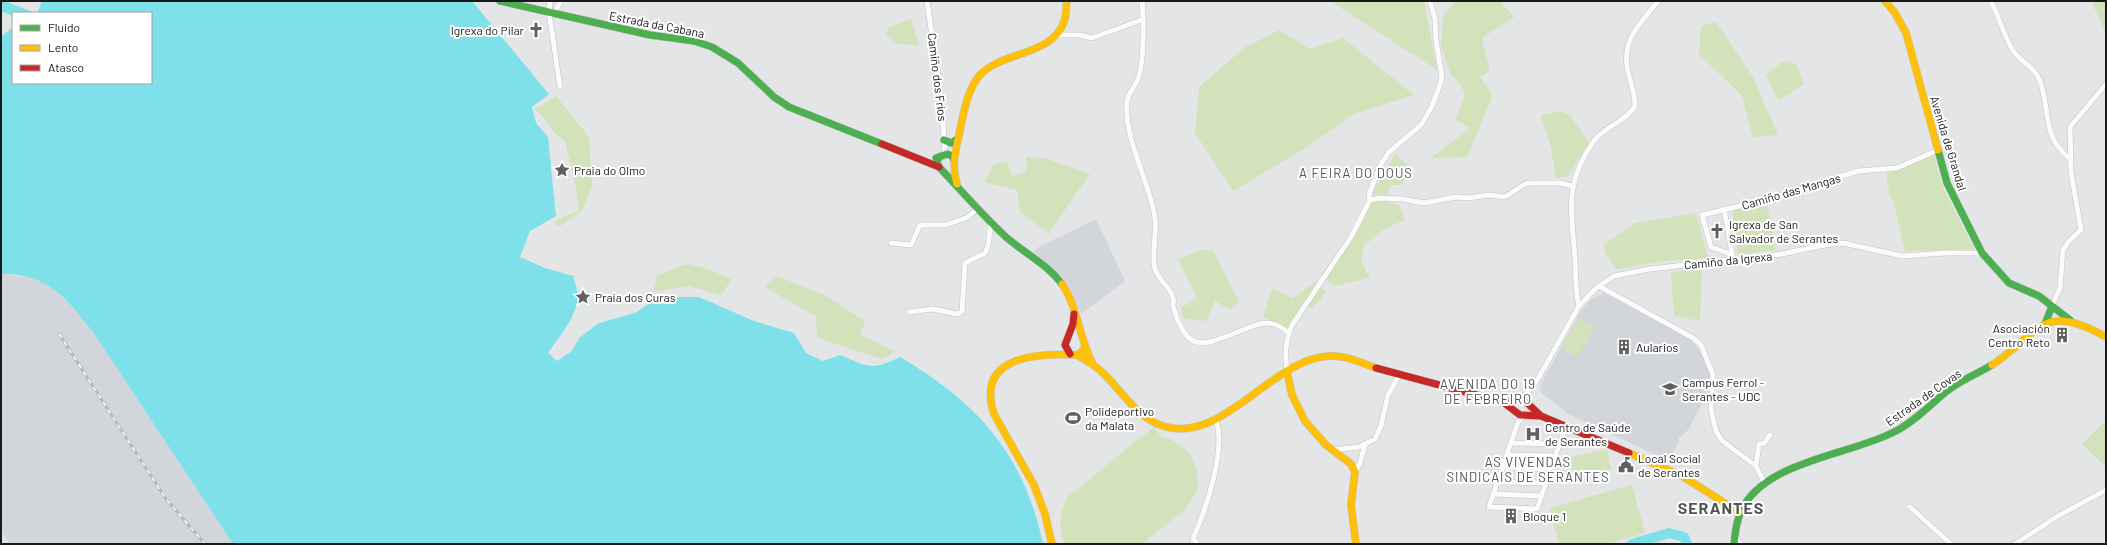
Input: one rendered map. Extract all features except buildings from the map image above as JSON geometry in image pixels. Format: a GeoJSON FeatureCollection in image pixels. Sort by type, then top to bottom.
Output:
{"type":"FeatureCollection","features":[{"type":"Feature","properties":{"kind":"main road","name":"Estrada da Cabana"},"geometry":{"type":"LineString","coordinates":[[500,1],[650,35],[694,41],[712,47],[738,63],[774,97],[789,107],[924,160],[940,168],[1010,241],[1053,272],[1066,290],[1074,308],[1084,343],[1093,364]]}},
{"type":"Feature","properties":{"kind":"main road"},"geometry":{"type":"LineString","coordinates":[[957,138],[937,162],[940,168],[949,170],[954,163],[957,138],[969,94],[982,73],[994,65],[1040,46],[1058,35],[1065,18],[1067,1]]}},
{"type":"Feature","properties":{"kind":"main road","name":"Avenida de Grandal"},"geometry":{"type":"LineString","coordinates":[[1885,1],[1895,13],[1906,33],[1946,183],[1982,253],[2009,283],[2039,296],[2063,317],[2073,322]]}},
{"type":"Feature","properties":{"kind":"main road"},"geometry":{"type":"LineString","coordinates":[[944,140],[951,143],[957,138]]}},
{"type":"Feature","properties":{"kind":"main road"},"geometry":{"type":"LineString","coordinates":[[924,160],[944,155],[952,156],[958,188]]}},
{"type":"Feature","properties":{"kind":"main road"},"geometry":{"type":"LineString","coordinates":[[2052,306],[2056,321]]}},
{"type":"Feature","properties":{"kind":"main road"},"geometry":{"type":"LineString","coordinates":[[2045,324],[2052,306]]}},
{"type":"Feature","properties":{"kind":"main road","name":"Estrada da Cabana"},"geometry":{"type":"LineString","coordinates":[[1067,340],[1074,321],[1074,308]]}},
{"type":"Feature","properties":{"kind":"main road","name":"Estrada de Covas"},"geometry":{"type":"LineString","coordinates":[[1734,540],[1739,512],[1748,500],[1765,484],[1791,470],[1895,432],[1954,386],[1998,361],[2035,330],[2045,324],[2056,321],[2073,322],[2092,329],[2106,337]]}},
{"type":"Feature","properties":{"kind":"main road"},"geometry":{"type":"LineString","coordinates":[[1043,355],[1076,336],[1084,343],[1082,352],[1074,355],[1043,355],[1022,358],[1005,366],[996,375],[990,396],[993,411],[1033,482],[1045,514],[1052,544]]}},
{"type":"Feature","properties":{"kind":"main road"},"geometry":{"type":"LineString","coordinates":[[1067,340],[1066,350],[1093,364],[1139,411],[1172,429],[1180,430],[1194,428],[1215,418],[1287,372],[1315,358],[1336,356],[1504,402],[1526,401],[1541,416]]}},
{"type":"Feature","properties":{"kind":"main road"},"geometry":{"type":"LineString","coordinates":[[1287,372],[1292,395],[1298,409],[1315,434],[1332,450],[1352,464],[1355,472],[1351,505],[1356,544]]}},
{"type":"Feature","properties":{"kind":"main road"},"geometry":{"type":"LineString","coordinates":[[1516,411],[1516,405],[1520,401]]}},
{"type":"Feature","properties":{"kind":"main road"},"geometry":{"type":"LineString","coordinates":[[1504,402],[1520,415],[1541,416],[1566,425],[1682,476],[1739,512]]}},
{"type":"Feature","properties":{"kind":"main road"},"geometry":{"type":"LineString","coordinates":[[1526,415],[1530,410],[1530,405]]}},
{"type":"Feature","properties":{"kind":"street"},"geometry":{"type":"LineString","coordinates":[[550,1],[560,87]]}},
{"type":"Feature","properties":{"kind":"street"},"geometry":{"type":"LineString","coordinates":[[552,12],[561,1]]}},
{"type":"Feature","properties":{"kind":"street","name":"Camiño dos Fríos"},"geometry":{"type":"LineString","coordinates":[[927,1],[936,53],[944,155]]}},
{"type":"Feature","properties":{"kind":"street"},"geometry":{"type":"LineString","coordinates":[[1142,1],[1144,19],[1139,77],[1127,100],[1130,134],[1150,192],[1155,218],[1155,270],[1168,287],[1173,298],[1173,306],[1180,323],[1186,335],[1192,340],[1198,342],[1224,338],[1236,332],[1267,323],[1277,325],[1289,333]]}},
{"type":"Feature","properties":{"kind":"street"},"geometry":{"type":"LineString","coordinates":[[1287,372],[1284,350],[1292,325],[1351,237],[1370,200],[1369,194],[1381,164],[1389,152],[1421,125],[1431,108],[1439,88],[1442,77],[1436,40],[1435,19],[1430,1]]}},
{"type":"Feature","properties":{"kind":"street"},"geometry":{"type":"LineString","coordinates":[[1579,306],[1574,236],[1571,219],[1572,186],[1595,140],[1622,120],[1635,106],[1635,95],[1627,66],[1629,38],[1658,1]]}},
{"type":"Feature","properties":{"kind":"street"},"geometry":{"type":"LineString","coordinates":[[1991,1],[2007,40],[2015,53],[2033,69],[2040,79],[2045,97],[2046,118],[2050,134],[2061,151],[2070,159]]}},
{"type":"Feature","properties":{"kind":"street"},"geometry":{"type":"LineString","coordinates":[[1058,35],[1079,35],[1092,38],[1144,19]]}},
{"type":"Feature","properties":{"kind":"street"},"geometry":{"type":"LineString","coordinates":[[2052,306],[2060,288],[2063,250],[2069,241],[2081,230],[2070,159],[2070,127],[2106,84]]}},
{"type":"Feature","properties":{"kind":"street","name":"Camiño das Mangas"},"geometry":{"type":"LineString","coordinates":[[1734,258],[1728,253],[1711,247],[1702,214],[1772,198],[1858,171],[1897,168],[1938,150]]}},
{"type":"Feature","properties":{"kind":"street"},"geometry":{"type":"LineString","coordinates":[[1370,200],[1402,199],[1424,203],[1456,197],[1468,198],[1488,195],[1505,197],[1525,184],[1530,183],[1560,183],[1572,186]]}},
{"type":"Feature","properties":{"kind":"street"},"geometry":{"type":"LineString","coordinates":[[891,243],[911,244],[920,224],[937,226],[952,223],[968,217],[978,209]]}},
{"type":"Feature","properties":{"kind":"street"},"geometry":{"type":"LineString","coordinates":[[1724,209],[1734,258]]}},
{"type":"Feature","properties":{"kind":"street"},"geometry":{"type":"LineString","coordinates":[[909,312],[933,309],[957,314],[962,312],[965,263],[985,253],[988,246],[991,222]]}},
{"type":"Feature","properties":{"kind":"street","name":"Camiño da Igrexa"},"geometry":{"type":"LineString","coordinates":[[1532,388],[1579,306],[1600,286],[1614,276],[1650,269],[1734,258],[1782,254],[1844,243],[1902,256],[1945,253],[1982,253]]}},
{"type":"Feature","properties":{"kind":"street"},"geometry":{"type":"LineString","coordinates":[[1600,286],[1693,338],[1701,345],[1713,375],[1710,410],[1716,431],[1721,440],[1756,466],[1765,484]]}},
{"type":"Feature","properties":{"kind":"street"},"geometry":{"type":"LineString","coordinates":[[1332,450],[1365,445],[1375,440],[1381,426],[1388,395],[1400,374]]}},
{"type":"Feature","properties":{"kind":"street"},"geometry":{"type":"LineString","coordinates":[[1520,401],[1532,388]]}},
{"type":"Feature","properties":{"kind":"street"},"geometry":{"type":"LineString","coordinates":[[1530,405],[1532,388]]}},
{"type":"Feature","properties":{"kind":"street"},"geometry":{"type":"LineString","coordinates":[[1516,411],[1518,422],[1489,507],[1537,509],[1566,425]]}},
{"type":"Feature","properties":{"kind":"street"},"geometry":{"type":"LineString","coordinates":[[1518,422],[1526,415]]}},
{"type":"Feature","properties":{"kind":"street"},"geometry":{"type":"LineString","coordinates":[[1197,543],[1193,539],[1208,498],[1218,452],[1219,437],[1215,418]]}},
{"type":"Feature","properties":{"kind":"street"},"geometry":{"type":"LineString","coordinates":[[1756,466],[1759,444],[1764,443],[1770,435]]}},
{"type":"Feature","properties":{"kind":"street"},"geometry":{"type":"LineString","coordinates":[[1511,443],[1560,444]]}},
{"type":"Feature","properties":{"kind":"street"},"geometry":{"type":"LineString","coordinates":[[1355,472],[1360,463],[1365,445]]}},
{"type":"Feature","properties":{"kind":"street"},"geometry":{"type":"LineString","coordinates":[[1507,455],[1555,456]]}},
{"type":"Feature","properties":{"kind":"street"},"geometry":{"type":"LineString","coordinates":[[1502,467],[1551,469]]}},
{"type":"Feature","properties":{"kind":"street"},"geometry":{"type":"LineString","coordinates":[[1498,482],[1546,483]]}},
{"type":"Feature","properties":{"kind":"street"},"geometry":{"type":"LineString","coordinates":[[2014,544],[2058,516],[2106,490]]}},
{"type":"Feature","properties":{"kind":"street"},"geometry":{"type":"LineString","coordinates":[[1493,494],[1541,496]]}},
{"type":"Feature","properties":{"kind":"street"},"geometry":{"type":"LineString","coordinates":[[1910,507],[1951,544]]}},
{"type":"Feature","properties":{"kind":"street"},"geometry":{"type":"LineString","coordinates":[[1734,540],[1740,544]]}},
{"type":"Feature","properties":{"kind":"shaded area"},"geometry":{"type":"Polygon","coordinates":[[[1096,219],[1125,281],[1081,314],[1069,286],[1062,276],[1034,252],[1037,248],[1096,219]]]}},
{"type":"Feature","properties":{"kind":"shaded area"},"geometry":{"type":"Polygon","coordinates":[[[1,274],[34,278],[51,287],[75,309],[93,332],[233,544],[10,544],[1,531],[1,274]]]}},
{"type":"Feature","properties":{"kind":"shaded area"},"geometry":{"type":"Polygon","coordinates":[[[1604,293],[1691,339],[1706,359],[1711,373],[1710,395],[1703,401],[1688,430],[1678,439],[1679,443],[1667,460],[1570,415],[1541,393],[1540,386],[1581,311],[1590,300],[1604,293]]]}},
{"type":"Feature","properties":{"kind":"green space"},"geometry":{"type":"Polygon","coordinates":[[[1330,1],[1424,1],[1437,70],[1330,1]]]}},
{"type":"Feature","properties":{"kind":"green space"},"geometry":{"type":"Polygon","coordinates":[[[1456,1],[1500,1],[1514,17],[1482,38],[1490,71],[1480,77],[1493,95],[1467,157],[1431,158],[1470,128],[1456,120],[1465,93],[1450,73],[1441,45],[1443,16],[1456,1]]]}},
{"type":"Feature","properties":{"kind":"green space"},"geometry":{"type":"Polygon","coordinates":[[[2091,1],[2106,1],[2106,33],[2091,1]]]}},
{"type":"Feature","properties":{"kind":"green space"},"geometry":{"type":"Polygon","coordinates":[[[911,19],[919,46],[896,43],[885,33],[890,27],[911,19]]]}},
{"type":"Feature","properties":{"kind":"green space"},"geometry":{"type":"Polygon","coordinates":[[[1716,22],[1753,77],[1778,135],[1753,137],[1742,96],[1699,54],[1701,26],[1716,22]]]}},
{"type":"Feature","properties":{"kind":"green space"},"geometry":{"type":"Polygon","coordinates":[[[1279,30],[1310,49],[1343,38],[1414,95],[1354,114],[1304,149],[1233,191],[1195,133],[1199,87],[1244,48],[1279,30]]]}},
{"type":"Feature","properties":{"kind":"green space"},"geometry":{"type":"Polygon","coordinates":[[[1783,61],[1797,64],[1804,84],[1778,101],[1766,75],[1783,61]]]}},
{"type":"Feature","properties":{"kind":"green space"},"geometry":{"type":"Polygon","coordinates":[[[556,96],[589,137],[592,186],[583,210],[562,225],[556,227],[556,220],[579,210],[576,188],[565,141],[556,133],[542,116],[534,110],[556,96]]]}},
{"type":"Feature","properties":{"kind":"green space"},"geometry":{"type":"Polygon","coordinates":[[[1562,111],[1565,114],[1570,115],[1589,143],[1567,177],[1556,178],[1551,148],[1541,115],[1562,111]]]}},
{"type":"Feature","properties":{"kind":"green space"},"geometry":{"type":"Polygon","coordinates":[[[1395,154],[1406,163],[1405,179],[1401,185],[1390,185],[1386,195],[1372,194],[1395,154]]]}},
{"type":"Feature","properties":{"kind":"green space"},"geometry":{"type":"Polygon","coordinates":[[[1934,155],[1943,188],[1974,249],[1905,251],[1893,200],[1890,197],[1886,174],[1934,155]]]}},
{"type":"Feature","properties":{"kind":"green space"},"geometry":{"type":"Polygon","coordinates":[[[1026,157],[1044,158],[1090,174],[1049,233],[1020,212],[1017,190],[984,182],[993,165],[1007,161],[1012,176],[1027,171],[1026,157]]]}},
{"type":"Feature","properties":{"kind":"green space"},"geometry":{"type":"Polygon","coordinates":[[[1368,197],[1399,205],[1405,220],[1382,230],[1364,246],[1361,261],[1370,278],[1334,286],[1321,275],[1353,229],[1368,197]]]}},
{"type":"Feature","properties":{"kind":"green space"},"geometry":{"type":"Polygon","coordinates":[[[1767,204],[1776,250],[1738,255],[1732,211],[1767,204]]]}},
{"type":"Feature","properties":{"kind":"green space"},"geometry":{"type":"Polygon","coordinates":[[[1696,213],[1708,258],[1663,261],[1617,269],[1607,257],[1603,245],[1635,223],[1696,213]]]}},
{"type":"Feature","properties":{"kind":"green space"},"geometry":{"type":"Polygon","coordinates":[[[1203,249],[1213,251],[1239,302],[1230,310],[1215,301],[1206,321],[1183,318],[1180,305],[1187,305],[1197,297],[1178,259],[1203,249]]]}},
{"type":"Feature","properties":{"kind":"green space"},"geometry":{"type":"Polygon","coordinates":[[[689,264],[708,269],[732,279],[721,295],[688,286],[653,292],[657,276],[677,267],[689,264]]]}},
{"type":"Feature","properties":{"kind":"green space"},"geometry":{"type":"Polygon","coordinates":[[[1702,269],[1700,321],[1674,316],[1671,272],[1702,269]]]}},
{"type":"Feature","properties":{"kind":"green space"},"geometry":{"type":"Polygon","coordinates":[[[777,276],[823,294],[865,321],[860,335],[896,351],[882,359],[817,338],[816,317],[765,287],[777,276]]]}},
{"type":"Feature","properties":{"kind":"green space"},"geometry":{"type":"Polygon","coordinates":[[[1317,281],[1326,293],[1312,308],[1303,305],[1287,328],[1263,317],[1272,289],[1293,298],[1317,281]]]}},
{"type":"Feature","properties":{"kind":"green space"},"geometry":{"type":"Polygon","coordinates":[[[1579,319],[1594,328],[1577,357],[1562,348],[1579,319]]]}},
{"type":"Feature","properties":{"kind":"green space"},"geometry":{"type":"Polygon","coordinates":[[[2103,423],[2106,425],[2106,467],[2082,444],[2103,423]]]}},
{"type":"Feature","properties":{"kind":"green space"},"geometry":{"type":"Polygon","coordinates":[[[1154,427],[1162,438],[1170,439],[1184,448],[1190,455],[1196,468],[1198,484],[1196,492],[1186,509],[1142,544],[1065,544],[1061,532],[1060,520],[1062,509],[1067,497],[1154,427]]]}},
{"type":"Feature","properties":{"kind":"green space"},"geometry":{"type":"Polygon","coordinates":[[[1607,449],[1611,470],[1574,477],[1570,457],[1607,449]]]}},
{"type":"Feature","properties":{"kind":"green space"},"geometry":{"type":"Polygon","coordinates":[[[1632,485],[1645,533],[1606,544],[1559,544],[1549,508],[1632,485]]]}},
{"type":"Feature","properties":{"kind":"water"},"geometry":{"type":"Polygon","coordinates":[[[1,1],[5,1],[32,12],[12,12],[12,16],[1,11],[1,1]]]}},
{"type":"Feature","properties":{"kind":"water"},"geometry":{"type":"Polygon","coordinates":[[[42,1],[472,1],[549,94],[532,107],[536,123],[548,137],[556,216],[530,231],[520,257],[545,268],[573,276],[578,294],[572,318],[548,353],[557,361],[572,351],[579,338],[599,323],[635,313],[659,297],[699,297],[754,321],[794,333],[806,353],[823,361],[840,355],[864,365],[876,366],[900,357],[953,393],[975,413],[994,434],[1010,457],[1024,483],[1035,512],[1043,544],[233,544],[93,332],[74,309],[55,290],[44,283],[32,278],[18,275],[1,274],[1,37],[12,28],[12,84],[152,84],[152,12],[37,12],[42,1]]]}},
{"type":"Feature","properties":{"kind":"waterway"},"geometry":{"type":"LineString","coordinates":[[1632,544],[1669,533],[1684,537],[1687,544]]}},
{"type":"Feature","properties":{"kind":"railway"},"geometry":{"type":"LineString","coordinates":[[59,334],[166,499],[205,544]]}},
{"type":"Feature","properties":{"kind":"traffic: fast"},"geometry":{"type":"LineString","coordinates":[[500,1],[650,35],[694,41],[712,47],[738,63],[774,97],[789,107],[882,144]]}},
{"type":"Feature","properties":{"kind":"traffic: fast"},"geometry":{"type":"LineString","coordinates":[[944,140],[951,143],[956,140]]}},
{"type":"Feature","properties":{"kind":"traffic: fast"},"geometry":{"type":"LineString","coordinates":[[1938,150],[1947,183],[1982,253],[2009,283],[2039,296],[2070,320]]}},
{"type":"Feature","properties":{"kind":"traffic: fast"},"geometry":{"type":"LineString","coordinates":[[936,158],[947,154],[952,156],[954,160]]}},
{"type":"Feature","properties":{"kind":"traffic: fast"},"geometry":{"type":"LineString","coordinates":[[939,157],[937,162],[939,167],[988,220],[1013,243],[1049,270],[1062,284]]}},
{"type":"Feature","properties":{"kind":"traffic: fast"},"geometry":{"type":"LineString","coordinates":[[2045,324],[2052,306]]}},
{"type":"Feature","properties":{"kind":"traffic: fast"},"geometry":{"type":"LineString","coordinates":[[1734,544],[1735,532],[1741,511],[1752,494],[1768,481],[1788,470],[1810,461],[1876,440],[1894,432],[1915,418],[1952,387],[1992,365]]}},
{"type":"Feature","properties":{"kind":"traffic: slow"},"geometry":{"type":"LineString","coordinates":[[957,184],[954,171],[956,151],[966,102],[975,82],[979,76],[1001,61],[1039,47],[1050,40],[1059,31],[1065,19],[1067,1]]}},
{"type":"Feature","properties":{"kind":"traffic: slow"},"geometry":{"type":"LineString","coordinates":[[1885,1],[1895,13],[1906,33],[1938,150]]}},
{"type":"Feature","properties":{"kind":"traffic: slow"},"geometry":{"type":"LineString","coordinates":[[1062,284],[1072,303],[1084,343],[1092,362]]}},
{"type":"Feature","properties":{"kind":"traffic: slow"},"geometry":{"type":"LineString","coordinates":[[1992,365],[2032,333],[2054,321],[2068,321],[2085,326],[2106,337]]}},
{"type":"Feature","properties":{"kind":"traffic: slow"},"geometry":{"type":"LineString","coordinates":[[1052,544],[1045,514],[1034,485],[994,414],[990,395],[993,380],[1001,369],[1013,362],[1028,357],[1044,355],[1077,355],[1082,352],[1085,346]]}},
{"type":"Feature","properties":{"kind":"traffic: slow"},"geometry":{"type":"LineString","coordinates":[[1077,355],[1099,369],[1145,417],[1163,426],[1185,429],[1206,424],[1227,413],[1287,371],[1308,361],[1335,356],[1353,360],[1376,368]]}},
{"type":"Feature","properties":{"kind":"traffic: slow"},"geometry":{"type":"LineString","coordinates":[[1287,372],[1292,395],[1305,421],[1326,445],[1351,464],[1355,472],[1351,505],[1356,544]]}},
{"type":"Feature","properties":{"kind":"traffic: slow"},"geometry":{"type":"LineString","coordinates":[[1629,453],[1682,476],[1739,512]]}},
{"type":"Feature","properties":{"kind":"traffic: jam"},"geometry":{"type":"LineString","coordinates":[[882,144],[939,167]]}},
{"type":"Feature","properties":{"kind":"traffic: jam"},"geometry":{"type":"LineString","coordinates":[[1070,354],[1065,345],[1073,324],[1074,314]]}},
{"type":"Feature","properties":{"kind":"traffic: jam"},"geometry":{"type":"LineString","coordinates":[[1376,368],[1499,401],[1508,402],[1524,400],[1541,416]]}},
{"type":"Feature","properties":{"kind":"traffic: jam"},"geometry":{"type":"LineString","coordinates":[[1503,402],[1520,415],[1541,416],[1629,453]]}},
{"type":"Feature","properties":{"kind":"place","name":"Igrexa do Pilar"},"geometry":{"type":"Point","coordinates":[536,30]}},
{"type":"Feature","properties":{"kind":"place","name":"Praia do Olmo"},"geometry":{"type":"Point","coordinates":[562,170]}},
{"type":"Feature","properties":{"kind":"place","name":"Igrexa de San Salvador de Serantes"},"geometry":{"type":"Point","coordinates":[1717,231]}},
{"type":"Feature","properties":{"kind":"place","name":"Praia dos Curas"},"geometry":{"type":"Point","coordinates":[583,297]}},
{"type":"Feature","properties":{"kind":"place","name":"Asociación Centro Reto"},"geometry":{"type":"Point","coordinates":[2062,335]}},
{"type":"Feature","properties":{"kind":"place","name":"Aularios"},"geometry":{"type":"Point","coordinates":[1624,347]}},
{"type":"Feature","properties":{"kind":"place","name":"Campus Ferrol - Serantes - UDC"},"geometry":{"type":"Point","coordinates":[1670,389]}},
{"type":"Feature","properties":{"kind":"place","name":"Polideportivo da Malata"},"geometry":{"type":"Point","coordinates":[1073,418]}},
{"type":"Feature","properties":{"kind":"place","name":"Centro de Saúde de Serantes"},"geometry":{"type":"Point","coordinates":[1533,434]}},
{"type":"Feature","properties":{"kind":"place","name":"Local Social de Serantes"},"geometry":{"type":"Point","coordinates":[1626,465]}},
{"type":"Feature","properties":{"kind":"place","name":"Bloque 1"},"geometry":{"type":"Point","coordinates":[1511,516]}},
{"type":"Feature","properties":{"kind":"district","name":"A FEIRA DO DOUS"},"geometry":{"type":"Point","coordinates":[1356,173]}},
{"type":"Feature","properties":{"kind":"district","name":"AVENIDA DO 19 DE FEBREIRO"},"geometry":{"type":"Point","coordinates":[1488,392]}},
{"type":"Feature","properties":{"kind":"district","name":"AS VIVENDAS SINDICAIS DE SERANTES"},"geometry":{"type":"Point","coordinates":[1528,470]}},
{"type":"Feature","properties":{"kind":"district","name":"SERANTES"},"geometry":{"type":"Point","coordinates":[1721,507]}}]}
